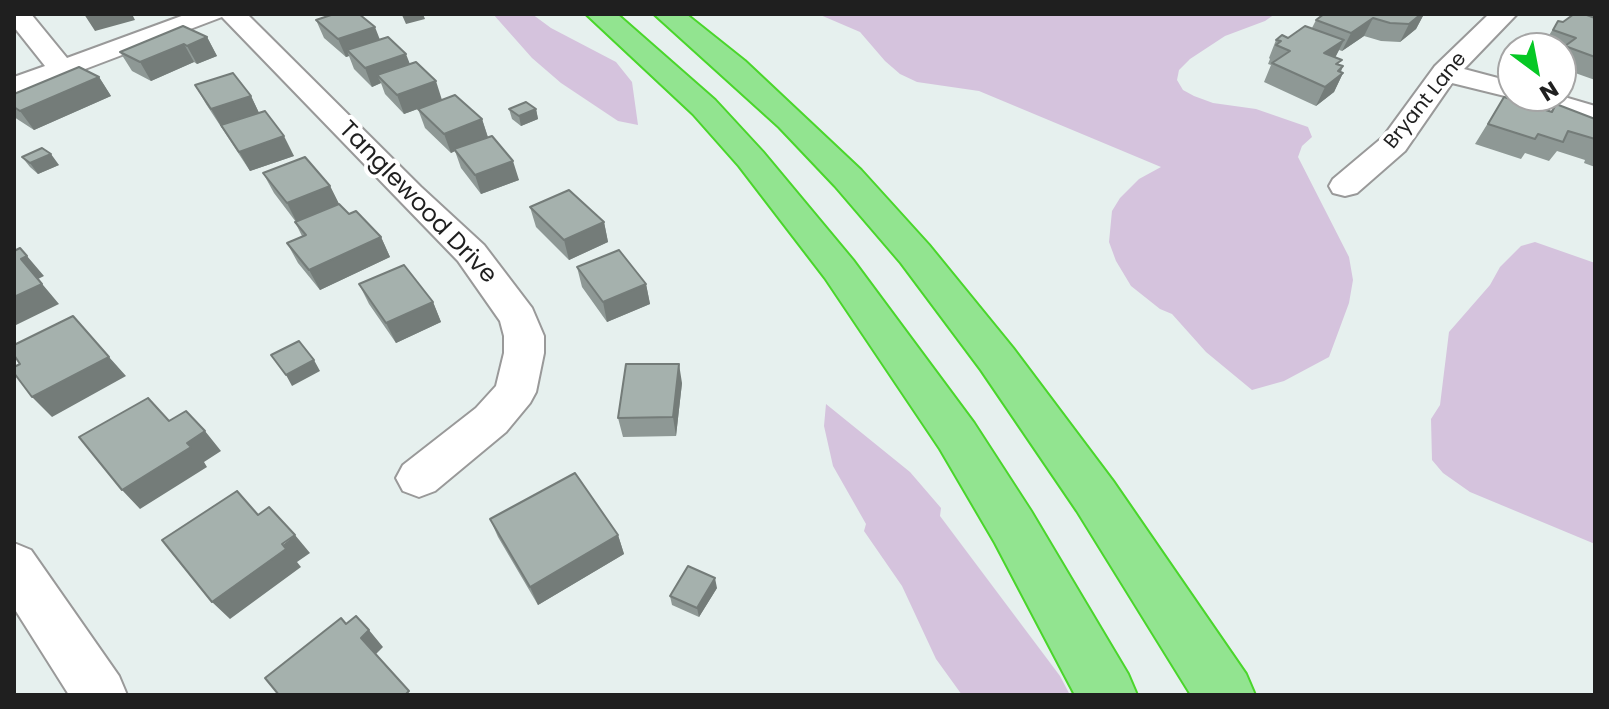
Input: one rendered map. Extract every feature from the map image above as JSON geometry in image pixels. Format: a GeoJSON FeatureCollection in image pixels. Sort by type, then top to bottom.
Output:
{"type":"FeatureCollection","features":[{"type":"Feature","properties":{"kind":"highway"},"geometry":{"type":"LineString","coordinates":[[600,14],[704,107],[751,159],[839,269],[957,436],[1013,527],[1107,695]]}},
{"type":"Feature","properties":{"kind":"highway"},"geometry":{"type":"LineString","coordinates":[[668,14],[734,67],[791,120],[848,178],[915,254],[997,359],[1095,496],[1225,695]]}},
{"type":"Feature","properties":{"kind":"street"},"geometry":{"type":"LineString","coordinates":[[17,14],[61,68]]}},
{"type":"Feature","properties":{"kind":"street"},"geometry":{"type":"LineString","coordinates":[[14,87],[211,14]]}},
{"type":"Feature","properties":{"kind":"street","name":"Tanglewood Drive"},"geometry":{"type":"LineString","coordinates":[[233,14],[471,253],[518,318],[524,353],[515,392],[491,420],[419,478]]}},
{"type":"Feature","properties":{"kind":"street","name":"Bryant Lane"},"geometry":{"type":"LineString","coordinates":[[1345,186],[1394,144],[1445,72],[1504,14]]}},
{"type":"Feature","properties":{"kind":"street"},"geometry":{"type":"LineString","coordinates":[[1445,72],[1497,87]]}},
{"type":"Feature","properties":{"kind":"street"},"geometry":{"type":"LineString","coordinates":[[15,567],[100,695]]}},
{"type":"Feature","properties":{"kind":"shaded area"},"geometry":{"type":"Polygon","coordinates":[[[493,14],[532,14],[551,28],[616,62],[632,82],[638,125],[618,121],[561,83],[532,58],[493,14]]]}},
{"type":"Feature","properties":{"kind":"shaded area"},"geometry":{"type":"Polygon","coordinates":[[[818,14],[1275,14],[1225,36],[1190,59],[1179,70],[1177,80],[1183,90],[1213,103],[1256,109],[1308,127],[1312,137],[1302,146],[1298,157],[1349,257],[1353,280],[1349,303],[1329,357],[1284,381],[1252,390],[1206,352],[1172,314],[1160,309],[1131,286],[1116,261],[1109,242],[1112,211],[1139,179],[1161,167],[979,91],[917,82],[900,74],[885,61],[860,32],[818,14]]]}},
{"type":"Feature","properties":{"kind":"shaded area"},"geometry":{"type":"Polygon","coordinates":[[[1535,242],[1595,263],[1595,544],[1470,492],[1443,473],[1432,460],[1431,419],[1440,405],[1449,332],[1490,285],[1500,267],[1521,246],[1535,242]]]}},
{"type":"Feature","properties":{"kind":"shaded area"},"geometry":{"type":"Polygon","coordinates":[[[826,404],[910,472],[941,508],[940,516],[1060,676],[1070,695],[962,695],[936,659],[902,586],[864,531],[866,524],[833,466],[824,426],[826,404]]]}},
{"type":"Feature","properties":{"kind":"building"},"geometry":{"type":"Polygon","coordinates":[[[334,14],[359,14],[375,27],[338,39],[316,20],[334,14]]]}},
{"type":"Feature","properties":{"kind":"building"},"geometry":{"type":"Polygon","coordinates":[[[1324,14],[1421,14],[1409,24],[1373,18],[1351,33],[1316,20],[1324,14]]]}},
{"type":"Feature","properties":{"kind":"building"},"geometry":{"type":"Polygon","coordinates":[[[1574,14],[1595,18],[1595,57],[1577,50],[1577,32],[1553,30],[1558,21],[1563,22],[1574,14]]]}},
{"type":"Feature","properties":{"kind":"building"},"geometry":{"type":"Polygon","coordinates":[[[183,26],[207,37],[140,62],[120,52],[183,26]]]}},
{"type":"Feature","properties":{"kind":"building"},"geometry":{"type":"Polygon","coordinates":[[[1305,26],[1344,40],[1324,53],[1342,60],[1336,64],[1343,66],[1338,71],[1343,73],[1325,87],[1272,63],[1290,51],[1276,45],[1281,41],[1276,40],[1282,35],[1288,38],[1305,26]]]}},
{"type":"Feature","properties":{"kind":"building"},"geometry":{"type":"Polygon","coordinates":[[[388,37],[406,54],[365,68],[347,50],[388,37]]]}},
{"type":"Feature","properties":{"kind":"building"},"geometry":{"type":"Polygon","coordinates":[[[416,62],[436,81],[397,95],[377,75],[416,62]]]}},
{"type":"Feature","properties":{"kind":"building"},"geometry":{"type":"Polygon","coordinates":[[[79,67],[99,77],[20,111],[14,107],[14,94],[79,67]]]}},
{"type":"Feature","properties":{"kind":"building"},"geometry":{"type":"Polygon","coordinates":[[[233,73],[251,96],[211,109],[195,85],[233,73]]]}},
{"type":"Feature","properties":{"kind":"building"},"geometry":{"type":"Polygon","coordinates":[[[455,95],[482,119],[444,134],[418,109],[455,95]]]}},
{"type":"Feature","properties":{"kind":"building"},"geometry":{"type":"Polygon","coordinates":[[[526,102],[536,109],[519,116],[509,109],[526,102]]]}},
{"type":"Feature","properties":{"kind":"building"},"geometry":{"type":"Polygon","coordinates":[[[1497,109],[1497,112],[1577,112],[1595,119],[1595,139],[1568,131],[1563,142],[1538,134],[1535,139],[1488,124],[1497,109]]]}},
{"type":"Feature","properties":{"kind":"building"},"geometry":{"type":"Polygon","coordinates":[[[265,111],[284,136],[239,152],[221,125],[265,111]]]}},
{"type":"Feature","properties":{"kind":"building"},"geometry":{"type":"Polygon","coordinates":[[[492,136],[513,161],[475,175],[454,149],[492,136]]]}},
{"type":"Feature","properties":{"kind":"building"},"geometry":{"type":"Polygon","coordinates":[[[42,148],[51,154],[30,163],[22,157],[42,148]]]}},
{"type":"Feature","properties":{"kind":"building"},"geometry":{"type":"Polygon","coordinates":[[[305,157],[330,186],[287,203],[263,173],[305,157]]]}},
{"type":"Feature","properties":{"kind":"building"},"geometry":{"type":"Polygon","coordinates":[[[569,190],[604,222],[564,240],[530,207],[569,190]]]}},
{"type":"Feature","properties":{"kind":"building"},"geometry":{"type":"Polygon","coordinates":[[[339,204],[349,214],[356,211],[381,237],[309,270],[287,243],[306,235],[295,222],[339,204]]]}},
{"type":"Feature","properties":{"kind":"building"},"geometry":{"type":"Polygon","coordinates":[[[20,248],[27,256],[21,259],[42,284],[14,297],[14,251],[20,248]]]}},
{"type":"Feature","properties":{"kind":"building"},"geometry":{"type":"Polygon","coordinates":[[[619,250],[646,284],[603,302],[577,267],[619,250]]]}},
{"type":"Feature","properties":{"kind":"building"},"geometry":{"type":"Polygon","coordinates":[[[404,265],[433,302],[386,323],[359,284],[404,265]]]}},
{"type":"Feature","properties":{"kind":"building"},"geometry":{"type":"Polygon","coordinates":[[[73,316],[109,357],[32,397],[14,373],[14,367],[20,364],[14,355],[14,345],[73,316]]]}},
{"type":"Feature","properties":{"kind":"building"},"geometry":{"type":"Polygon","coordinates":[[[299,341],[314,360],[286,375],[271,355],[299,341]]]}},
{"type":"Feature","properties":{"kind":"building"},"geometry":{"type":"Polygon","coordinates":[[[626,364],[679,364],[673,417],[618,418],[626,364]]]}},
{"type":"Feature","properties":{"kind":"building"},"geometry":{"type":"Polygon","coordinates":[[[148,398],[169,421],[186,411],[205,431],[187,443],[191,447],[122,490],[79,437],[148,398]]]}},
{"type":"Feature","properties":{"kind":"building"},"geometry":{"type":"Polygon","coordinates":[[[575,473],[618,535],[530,587],[490,519],[575,473]]]}},
{"type":"Feature","properties":{"kind":"building"},"geometry":{"type":"Polygon","coordinates":[[[237,491],[258,515],[269,507],[295,535],[282,544],[286,549],[212,602],[162,540],[237,491]]]}},
{"type":"Feature","properties":{"kind":"building"},"geometry":{"type":"Polygon","coordinates":[[[688,566],[715,578],[697,608],[670,596],[688,566]]]}},
{"type":"Feature","properties":{"kind":"building"},"geometry":{"type":"Polygon","coordinates":[[[356,616],[369,630],[361,638],[409,691],[405,695],[279,695],[265,678],[341,618],[346,624],[356,616]]]}}]}
